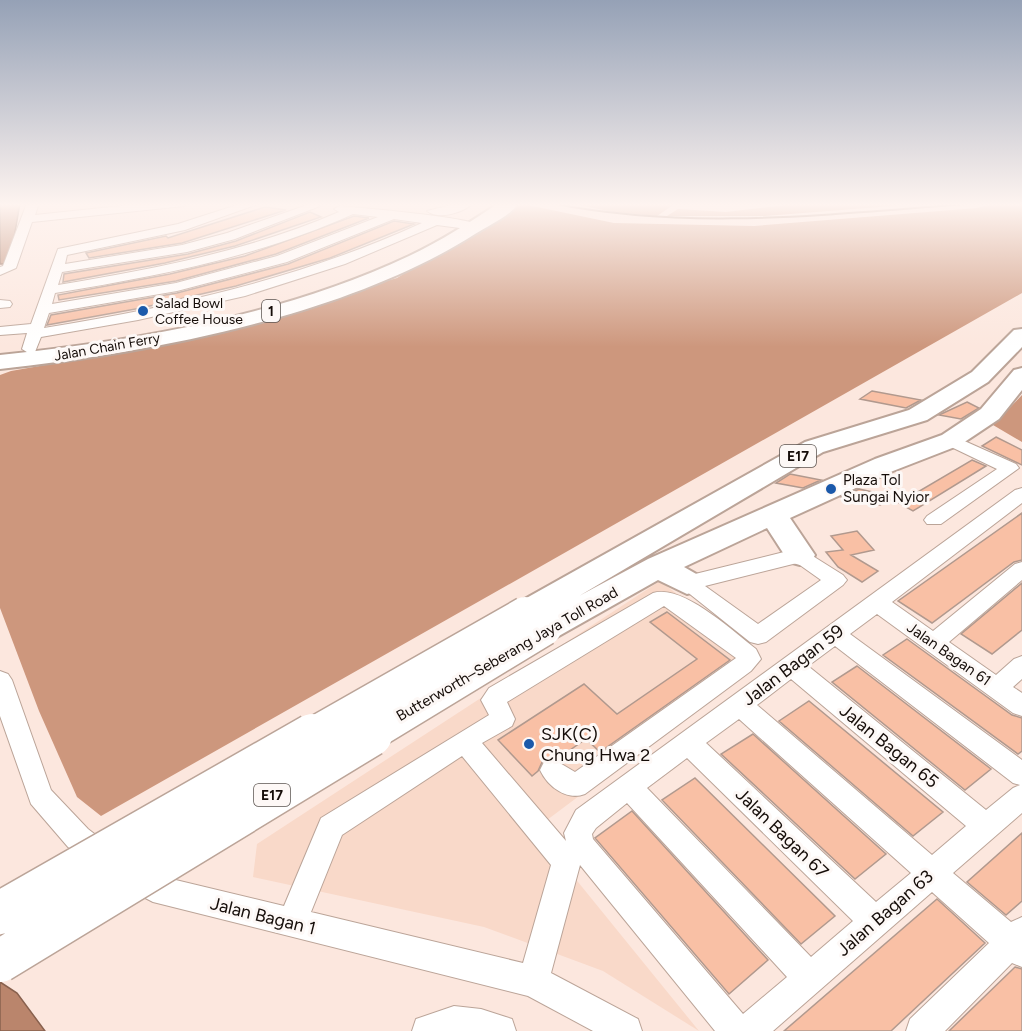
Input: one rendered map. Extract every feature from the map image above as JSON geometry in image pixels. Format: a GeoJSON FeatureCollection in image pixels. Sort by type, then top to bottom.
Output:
{"type":"FeatureCollection","features":[{"type":"Feature","properties":{"kind":"highway","name":"Jalan Chain Ferry"},"geometry":{"type":"LineString","coordinates":[[0,352],[33,337],[165,327],[315,288],[410,251]]}},
{"type":"Feature","properties":{"kind":"highway","name":"Jalan Chain Ferry"},"geometry":{"type":"LineString","coordinates":[[0,362],[54,357],[151,341],[268,312],[343,289],[431,251]]}},
{"type":"Feature","properties":{"kind":"highway","name":"Butterworth–Seberang Jaya Toll Road"},"geometry":{"type":"LineString","coordinates":[[0,961],[535,621],[814,447],[918,416],[980,377],[1022,335]]}},
{"type":"Feature","properties":{"kind":"highway"},"geometry":{"type":"LineString","coordinates":[[0,367],[54,357]]}},
{"type":"Feature","properties":{"kind":"highway","name":"Butterworth–Seberang Jaya Toll Road"},"geometry":{"type":"LineString","coordinates":[[0,913],[535,621],[774,517],[884,465],[951,440],[990,414],[1022,375]]}},
{"type":"Feature","properties":{"kind":"highway"},"geometry":{"type":"LineString","coordinates":[[774,517],[800,555]]}},
{"type":"Feature","properties":{"kind":"highway"},"geometry":{"type":"LineString","coordinates":[[659,566],[687,583]]}},
{"type":"Feature","properties":{"kind":"street"},"geometry":{"type":"LineString","coordinates":[[0,271],[9,268],[15,251]]}},
{"type":"Feature","properties":{"kind":"street"},"geometry":{"type":"LineString","coordinates":[[0,331],[33,337],[64,251]]}},
{"type":"Feature","properties":{"kind":"street"},"geometry":{"type":"LineString","coordinates":[[56,269],[172,251]]}},
{"type":"Feature","properties":{"kind":"street"},"geometry":{"type":"LineString","coordinates":[[51,290],[164,271],[242,251]]}},
{"type":"Feature","properties":{"kind":"street"},"geometry":{"type":"LineString","coordinates":[[266,251],[311,274]]}},
{"type":"Feature","properties":{"kind":"street"},"geometry":{"type":"LineString","coordinates":[[42,310],[177,287],[282,259],[302,251]]}},
{"type":"Feature","properties":{"kind":"street","name":"Jalan Chain Ferry"},"geometry":{"type":"LineString","coordinates":[[33,337],[195,306],[311,274],[371,251]]}},
{"type":"Feature","properties":{"kind":"street"},"geometry":{"type":"LineString","coordinates":[[148,256],[195,306]]}},
{"type":"Feature","properties":{"kind":"street"},"geometry":{"type":"LineString","coordinates":[[933,520],[1010,468],[951,440]]}},
{"type":"Feature","properties":{"kind":"street","name":"Jalan Bagan 59"},"geometry":{"type":"LineString","coordinates":[[736,1031],[581,845],[578,833],[586,819],[1022,494]]}},
{"type":"Feature","properties":{"kind":"street"},"geometry":{"type":"LineString","coordinates":[[800,555],[836,580],[758,636],[687,583],[800,555]]}},
{"type":"Feature","properties":{"kind":"street"},"geometry":{"type":"LineString","coordinates":[[933,643],[1022,569]]}},
{"type":"Feature","properties":{"kind":"street"},"geometry":{"type":"LineString","coordinates":[[292,923],[331,826],[502,719],[493,700],[498,695],[661,598],[674,600],[748,655],[749,659],[743,665],[576,786],[570,785],[553,770]]}},
{"type":"Feature","properties":{"kind":"street","name":"Jalan Bagan 61"},"geometry":{"type":"LineString","coordinates":[[876,603],[1022,706]]}},
{"type":"Feature","properties":{"kind":"street"},"geometry":{"type":"LineString","coordinates":[[835,634],[1022,775]]}},
{"type":"Feature","properties":{"kind":"street"},"geometry":{"type":"LineString","coordinates":[[997,688],[1022,665]]}},
{"type":"Feature","properties":{"kind":"street","name":"Jalan Bagan 65"},"geometry":{"type":"LineString","coordinates":[[792,666],[986,826]]}},
{"type":"Feature","properties":{"kind":"street","name":"Jalan Bagan 1"},"geometry":{"type":"LineString","coordinates":[[0,680],[40,796],[78,838],[97,853],[153,888],[533,981],[626,1031]]}},
{"type":"Feature","properties":{"kind":"street"},"geometry":{"type":"LineString","coordinates":[[740,705],[931,874],[1018,942],[922,1031]]}},
{"type":"Feature","properties":{"kind":"street"},"geometry":{"type":"LineString","coordinates":[[465,741],[566,862],[533,981]]}},
{"type":"Feature","properties":{"kind":"street","name":"Jalan Bagan 67"},"geometry":{"type":"LineString","coordinates":[[689,743],[875,922]]}},
{"type":"Feature","properties":{"kind":"street"},"geometry":{"type":"LineString","coordinates":[[629,787],[809,978]]}},
{"type":"Feature","properties":{"kind":"street","name":"Jalan Bagan 63"},"geometry":{"type":"LineString","coordinates":[[748,1031],[1022,796]]}},
{"type":"Feature","properties":{"kind":"street"},"geometry":{"type":"LineString","coordinates":[[428,1031],[442,1022],[468,1023],[500,1031]]}},
{"type":"Feature","properties":{"kind":"shaded area"},"geometry":{"type":"Polygon","coordinates":[[[0,251],[9,251],[4,264],[0,264],[0,251]]]}},
{"type":"Feature","properties":{"kind":"shaded area"},"geometry":{"type":"Polygon","coordinates":[[[440,251],[1022,251],[1022,293],[101,816],[77,797],[39,711],[0,608],[0,375],[11,371],[142,348],[397,278],[440,251]]]}},
{"type":"Feature","properties":{"kind":"shaded area"},"geometry":{"type":"Polygon","coordinates":[[[1022,395],[1022,442],[993,425],[1022,395]]]}},
{"type":"Feature","properties":{"kind":"shaded area","name":"SJK(C) Chung Hwa 2"},"geometry":{"type":"Polygon","coordinates":[[[660,581],[762,659],[535,829],[699,1031],[603,971],[484,927],[253,877],[257,844],[660,581]]]}},
{"type":"Feature","properties":{"kind":"shaded area"},"geometry":{"type":"Polygon","coordinates":[[[0,982],[17,993],[45,1031],[0,1031],[0,982]]]}},
{"type":"Feature","properties":{"kind":"building"},"geometry":{"type":"Polygon","coordinates":[[[95,251],[132,251],[89,258],[86,253],[95,251]]]}},
{"type":"Feature","properties":{"kind":"building"},"geometry":{"type":"Polygon","coordinates":[[[214,251],[165,263],[63,282],[64,274],[214,251]]]}},
{"type":"Feature","properties":{"kind":"building"},"geometry":{"type":"Polygon","coordinates":[[[258,251],[283,251],[176,281],[59,300],[58,295],[170,274],[258,251]]]}},
{"type":"Feature","properties":{"kind":"building"},"geometry":{"type":"Polygon","coordinates":[[[320,251],[347,251],[236,286],[141,308],[47,325],[51,315],[177,293],[288,264],[320,251]]]}},
{"type":"Feature","properties":{"kind":"building"},"geometry":{"type":"Polygon","coordinates":[[[872,391],[921,400],[906,408],[860,399],[872,391]]]}},
{"type":"Feature","properties":{"kind":"building"},"geometry":{"type":"Polygon","coordinates":[[[967,402],[979,408],[961,419],[939,415],[967,402]]]}},
{"type":"Feature","properties":{"kind":"building"},"geometry":{"type":"Polygon","coordinates":[[[996,437],[1022,450],[1022,465],[982,446],[996,437]]]}},
{"type":"Feature","properties":{"kind":"building"},"geometry":{"type":"Polygon","coordinates":[[[972,460],[986,466],[913,511],[899,503],[972,460]]]}},
{"type":"Feature","properties":{"kind":"building"},"geometry":{"type":"Polygon","coordinates":[[[790,474],[821,480],[803,488],[776,483],[790,474]]]}},
{"type":"Feature","properties":{"kind":"building"},"geometry":{"type":"Polygon","coordinates":[[[859,489],[896,497],[880,505],[842,497],[859,489]]]}},
{"type":"Feature","properties":{"kind":"building"},"geometry":{"type":"Polygon","coordinates":[[[1022,513],[1022,560],[1014,562],[932,623],[898,601],[1022,513]]]}},
{"type":"Feature","properties":{"kind":"building"},"geometry":{"type":"Polygon","coordinates":[[[857,531],[874,550],[851,555],[878,571],[862,582],[838,567],[826,552],[843,550],[831,536],[857,531]]]}},
{"type":"Feature","properties":{"kind":"building"},"geometry":{"type":"Polygon","coordinates":[[[1022,583],[1022,630],[992,654],[961,634],[1022,583]]]}},
{"type":"Feature","properties":{"kind":"building"},"geometry":{"type":"Polygon","coordinates":[[[667,612],[730,660],[600,752],[586,739],[557,759],[552,757],[543,760],[538,771],[532,776],[498,740],[584,684],[617,714],[697,659],[650,622],[667,612]]]}},
{"type":"Feature","properties":{"kind":"building"},"geometry":{"type":"Polygon","coordinates":[[[907,639],[1012,715],[1022,718],[1022,751],[1018,754],[883,655],[907,639]]]}},
{"type":"Feature","properties":{"kind":"building"},"geometry":{"type":"Polygon","coordinates":[[[857,666],[991,769],[965,790],[832,682],[857,666]]]}},
{"type":"Feature","properties":{"kind":"building"},"geometry":{"type":"Polygon","coordinates":[[[809,701],[943,812],[913,836],[779,721],[809,701]]]}},
{"type":"Feature","properties":{"kind":"building"},"geometry":{"type":"Polygon","coordinates":[[[753,734],[886,854],[855,879],[721,754],[753,734]]]}},
{"type":"Feature","properties":{"kind":"building"},"geometry":{"type":"Polygon","coordinates":[[[695,778],[835,916],[801,944],[662,800],[695,778]]]}},
{"type":"Feature","properties":{"kind":"building"},"geometry":{"type":"Polygon","coordinates":[[[632,811],[768,960],[729,994],[595,838],[632,811]]]}},
{"type":"Feature","properties":{"kind":"building"},"geometry":{"type":"Polygon","coordinates":[[[1022,833],[1022,901],[1006,915],[967,882],[1022,833]]]}},
{"type":"Feature","properties":{"kind":"building"},"geometry":{"type":"Polygon","coordinates":[[[937,899],[985,943],[891,1031],[784,1031],[937,899]]]}},
{"type":"Feature","properties":{"kind":"building"},"geometry":{"type":"Polygon","coordinates":[[[1015,967],[1022,969],[1022,1031],[949,1031],[1015,967]]]}},
{"type":"Feature","properties":{"kind":"place","name":"Salad Bowl Coffee House"},"geometry":{"type":"Point","coordinates":[143,311]}},
{"type":"Feature","properties":{"kind":"place","name":"Plaza Tol Sungai Nyior"},"geometry":{"type":"Point","coordinates":[831,489]}},
{"type":"Feature","properties":{"kind":"place","name":"SJK(C) Chung Hwa 2"},"geometry":{"type":"Point","coordinates":[529,744]}}]}
